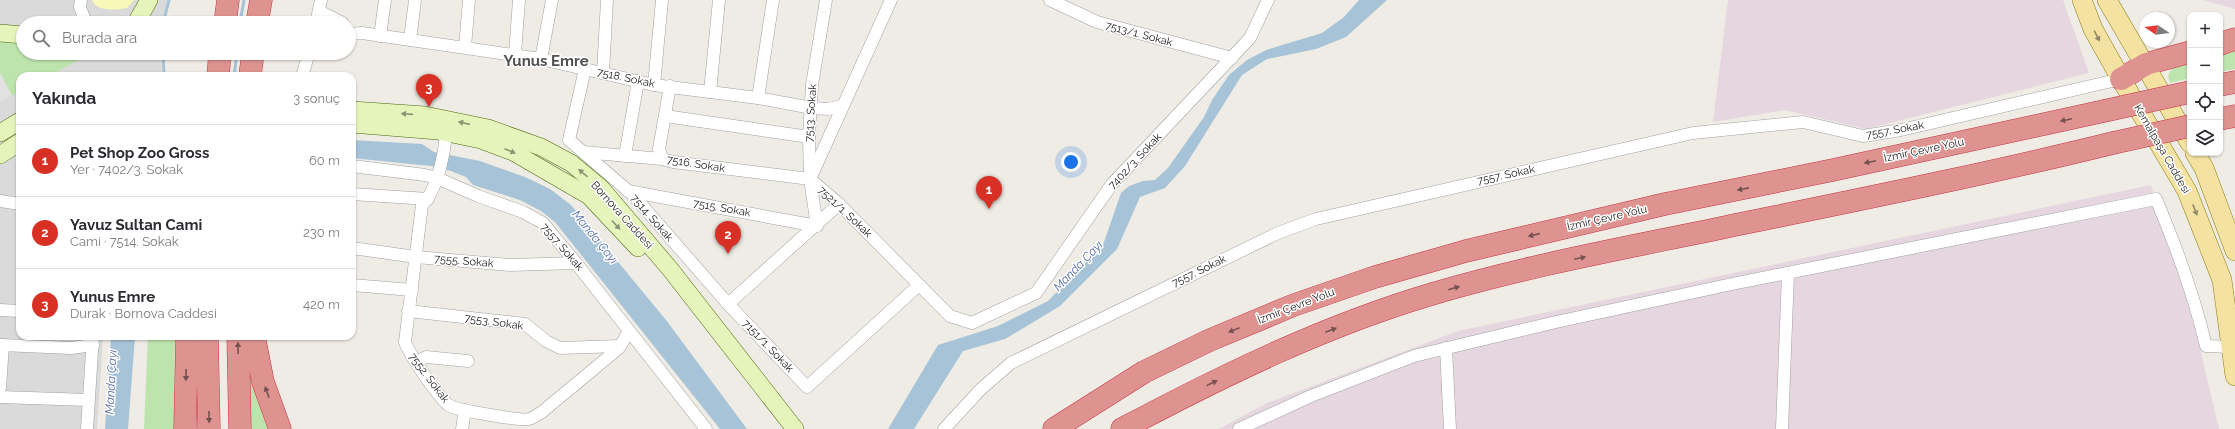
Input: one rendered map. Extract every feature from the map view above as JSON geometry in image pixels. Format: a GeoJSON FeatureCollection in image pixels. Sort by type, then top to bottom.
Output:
{"type":"FeatureCollection","features":[{"type":"Feature","properties":{"kind":"highway"},"geometry":{"type":"LineString","coordinates":[[226,16],[228,0]]}},
{"type":"Feature","properties":{"kind":"highway"},"geometry":{"type":"LineString","coordinates":[[258,16],[261,0]]}},
{"type":"Feature","properties":{"kind":"highway"},"geometry":{"type":"LineString","coordinates":[[2223,43],[2235,39]]}},
{"type":"Feature","properties":{"kind":"highway"},"geometry":{"type":"LineString","coordinates":[[2121,79],[2146,64],[2187,53]]}},
{"type":"Feature","properties":{"kind":"highway"},"geometry":{"type":"LineString","coordinates":[[218,72],[219,60]]}},
{"type":"Feature","properties":{"kind":"highway"},"geometry":{"type":"LineString","coordinates":[[2223,84],[2235,82]]}},
{"type":"Feature","properties":{"kind":"highway","name":"İzmir Çevre Yolu"},"geometry":{"type":"LineString","coordinates":[[1054,429],[1144,372],[1210,340],[1294,305],[1375,277],[1466,251],[1666,204],[1833,170],[2187,93]]}},
{"type":"Feature","properties":{"kind":"highway"},"geometry":{"type":"LineString","coordinates":[[2223,118],[2235,116]]}},
{"type":"Feature","properties":{"kind":"highway"},"geometry":{"type":"LineString","coordinates":[[1122,429],[1177,400],[1278,351],[1430,294],[1485,279],[1660,240],[1977,176],[2187,127]]}},
{"type":"Feature","properties":{"kind":"highway"},"geometry":{"type":"LineString","coordinates":[[185,429],[188,340]]}},
{"type":"Feature","properties":{"kind":"highway"},"geometry":{"type":"LineString","coordinates":[[207,340],[209,429]]}},
{"type":"Feature","properties":{"kind":"highway"},"geometry":{"type":"LineString","coordinates":[[238,340],[240,429]]}},
{"type":"Feature","properties":{"kind":"highway"},"geometry":{"type":"LineString","coordinates":[[255,340],[263,382],[280,429]]}},
{"type":"Feature","properties":{"kind":"highway"},"geometry":{"type":"LineString","coordinates":[[1039,429],[1144,372]]}},
{"type":"Feature","properties":{"kind":"highway"},"geometry":{"type":"LineString","coordinates":[[1132,429],[1177,400]]}},
{"type":"Feature","properties":{"kind":"main road"},"geometry":{"type":"LineString","coordinates":[[140,16],[149,0]]}},
{"type":"Feature","properties":{"kind":"main road","name":"Kemalpaşa Caddesi"},"geometry":{"type":"LineString","coordinates":[[2082,0],[2093,29],[2187,191],[2222,280],[2235,376]]}},
{"type":"Feature","properties":{"kind":"main road"},"geometry":{"type":"LineString","coordinates":[[2107,0],[2146,64],[2187,138]]}},
{"type":"Feature","properties":{"kind":"main road"},"geometry":{"type":"LineString","coordinates":[[0,33],[16,34]]}},
{"type":"Feature","properties":{"kind":"main road","name":"Bornova Caddesi"},"geometry":{"type":"LineString","coordinates":[[356,110],[425,115],[445,132],[488,128],[541,147],[571,163],[601,188],[674,275],[795,429]]}},
{"type":"Feature","properties":{"kind":"main road"},"geometry":{"type":"LineString","coordinates":[[0,133],[16,123]]}},
{"type":"Feature","properties":{"kind":"main road","name":"Bornova Caddesi"},"geometry":{"type":"LineString","coordinates":[[356,124],[445,132],[481,140],[513,152],[589,196],[658,271],[790,429]]}},
{"type":"Feature","properties":{"kind":"main road"},"geometry":{"type":"LineString","coordinates":[[0,155],[16,145]]}},
{"type":"Feature","properties":{"kind":"main road"},"geometry":{"type":"LineString","coordinates":[[2198,156],[2204,168],[2235,251]]}},
{"type":"Feature","properties":{"kind":"street"},"geometry":{"type":"LineString","coordinates":[[81,0],[80,7],[83,16]]}},
{"type":"Feature","properties":{"kind":"street"},"geometry":{"type":"LineString","coordinates":[[380,36],[385,0]]}},
{"type":"Feature","properties":{"kind":"street"},"geometry":{"type":"LineString","coordinates":[[410,40],[415,0]]}},
{"type":"Feature","properties":{"kind":"street"},"geometry":{"type":"LineString","coordinates":[[465,47],[469,0]]}},
{"type":"Feature","properties":{"kind":"street"},"geometry":{"type":"LineString","coordinates":[[515,54],[519,0]]}},
{"type":"Feature","properties":{"kind":"street"},"geometry":{"type":"LineString","coordinates":[[541,59],[552,0]]}},
{"type":"Feature","properties":{"kind":"street"},"geometry":{"type":"LineString","coordinates":[[603,73],[607,0]]}},
{"type":"Feature","properties":{"kind":"street"},"geometry":{"type":"LineString","coordinates":[[654,85],[662,0]]}},
{"type":"Feature","properties":{"kind":"street"},"geometry":{"type":"LineString","coordinates":[[710,92],[719,0]]}},
{"type":"Feature","properties":{"kind":"street"},"geometry":{"type":"LineString","coordinates":[[758,98],[773,0]]}},
{"type":"Feature","properties":{"kind":"street","name":"7513. Sokak"},"geometry":{"type":"LineString","coordinates":[[817,226],[810,179],[809,137],[812,108],[812,85],[826,0]]}},
{"type":"Feature","properties":{"kind":"street","name":"7521/1. Sokak"},"geometry":{"type":"LineString","coordinates":[[891,0],[810,179],[839,204],[950,316]]}},
{"type":"Feature","properties":{"kind":"street","name":"7513/1. Sokak"},"geometry":{"type":"LineString","coordinates":[[1050,0],[1097,22],[1232,58]]}},
{"type":"Feature","properties":{"kind":"street","name":"7402/3. Sokak"},"geometry":{"type":"LineString","coordinates":[[950,316],[972,323],[1036,293],[1112,184],[1250,38],[1268,0]]}},
{"type":"Feature","properties":{"kind":"street"},"geometry":{"type":"LineString","coordinates":[[318,16],[320,5],[334,16]]}},
{"type":"Feature","properties":{"kind":"street","name":"7518. Sokak"},"geometry":{"type":"LineString","coordinates":[[356,30],[362,33]]}},
{"type":"Feature","properties":{"kind":"street","name":"7518. Sokak"},"geometry":{"type":"LineString","coordinates":[[356,33],[362,33],[515,54],[654,85],[758,98],[812,108],[828,109],[843,106]]}},
{"type":"Feature","properties":{"kind":"street"},"geometry":{"type":"LineString","coordinates":[[307,72],[308,60]]}},
{"type":"Feature","properties":{"kind":"street","name":"7514. Sokak"},"geometry":{"type":"LineString","coordinates":[[585,69],[569,140],[628,191],[728,304]]}},
{"type":"Feature","properties":{"kind":"street","name":"7557. Sokak"},"geometry":{"type":"LineString","coordinates":[[944,429],[981,389],[1011,362],[1278,233],[1316,219],[1693,133],[1803,122],[1863,136],[1901,130],[2121,79]]}},
{"type":"Feature","properties":{"kind":"street"},"geometry":{"type":"LineString","coordinates":[[625,156],[638,81]]}},
{"type":"Feature","properties":{"kind":"street"},"geometry":{"type":"LineString","coordinates":[[662,159],[659,150],[670,86]]}},
{"type":"Feature","properties":{"kind":"street"},"geometry":{"type":"LineString","coordinates":[[665,116],[809,137]]}},
{"type":"Feature","properties":{"kind":"street","name":"7552. Sokak"},"geometry":{"type":"LineString","coordinates":[[445,132],[437,178],[428,198],[422,205],[405,342],[416,362],[449,405],[465,410],[520,419],[528,424],[620,346],[629,331]]}},
{"type":"Feature","properties":{"kind":"street","name":"7516. Sokak"},"geometry":{"type":"LineString","coordinates":[[583,152],[662,159],[673,162],[810,179]]}},
{"type":"Feature","properties":{"kind":"street","name":"7557. Sokak"},"geometry":{"type":"LineString","coordinates":[[356,166],[425,175],[437,178],[478,196],[523,212],[542,223],[576,263],[706,429]]}},
{"type":"Feature","properties":{"kind":"street","name":"7515. Sokak"},"geometry":{"type":"LineString","coordinates":[[628,191],[817,226]]}},
{"type":"Feature","properties":{"kind":"street"},"geometry":{"type":"LineString","coordinates":[[356,194],[428,198]]}},
{"type":"Feature","properties":{"kind":"street"},"geometry":{"type":"LineString","coordinates":[[1239,429],[1311,396],[1407,359],[1446,348],[1563,321],[1973,234],[2156,198],[2192,294],[2206,346],[2231,347]]}},
{"type":"Feature","properties":{"kind":"street"},"geometry":{"type":"LineString","coordinates":[[0,201],[16,203]]}},
{"type":"Feature","properties":{"kind":"street"},"geometry":{"type":"LineString","coordinates":[[728,304],[817,226],[839,204]]}},
{"type":"Feature","properties":{"kind":"street","name":"7555. Sokak"},"geometry":{"type":"LineString","coordinates":[[356,249],[416,257],[510,265],[522,263],[576,263]]}},
{"type":"Feature","properties":{"kind":"street"},"geometry":{"type":"LineString","coordinates":[[1782,429],[1788,274]]}},
{"type":"Feature","properties":{"kind":"street"},"geometry":{"type":"LineString","coordinates":[[356,285],[412,290]]}},
{"type":"Feature","properties":{"kind":"street","name":"7151/1. Sokak"},"geometry":{"type":"LineString","coordinates":[[728,304],[807,387],[920,286]]}},
{"type":"Feature","properties":{"kind":"street"},"geometry":{"type":"LineString","coordinates":[[0,310],[16,311]]}},
{"type":"Feature","properties":{"kind":"street","name":"7553. Sokak"},"geometry":{"type":"LineString","coordinates":[[408,311],[526,324],[546,341],[560,348],[620,346]]}},
{"type":"Feature","properties":{"kind":"street"},"geometry":{"type":"LineString","coordinates":[[0,388],[1,345],[71,348],[93,340],[87,429]]}},
{"type":"Feature","properties":{"kind":"street"},"geometry":{"type":"LineString","coordinates":[[1446,348],[1450,429]]}},
{"type":"Feature","properties":{"kind":"street"},"geometry":{"type":"LineString","coordinates":[[416,362],[426,357],[468,361]]}},
{"type":"Feature","properties":{"kind":"street"},"geometry":{"type":"LineString","coordinates":[[0,397],[88,400]]}},
{"type":"Feature","properties":{"kind":"street"},"geometry":{"type":"LineString","coordinates":[[462,429],[465,410]]}},
{"type":"Feature","properties":{"kind":"shaded area"},"geometry":{"type":"Polygon","coordinates":[[[0,0],[168,0],[163,16],[16,16],[16,60],[161,60],[162,72],[16,72],[16,340],[103,340],[97,429],[0,429],[0,0]]]}},
{"type":"Feature","properties":{"kind":"shaded area"},"geometry":{"type":"Polygon","coordinates":[[[1728,0],[2063,0],[2089,73],[1866,129],[1785,110],[1713,122],[1728,0]]]}},
{"type":"Feature","properties":{"kind":"shaded area"},"geometry":{"type":"Polygon","coordinates":[[[2203,0],[2235,0],[2235,9],[2203,0]]]}},
{"type":"Feature","properties":{"kind":"shaded area"},"geometry":{"type":"Polygon","coordinates":[[[0,38],[16,39],[16,60],[78,60],[56,72],[16,72],[16,94],[12,96],[0,73],[0,38]]]}},
{"type":"Feature","properties":{"kind":"shaded area"},"geometry":{"type":"Polygon","coordinates":[[[2235,50],[2235,69],[2223,71],[2223,53],[2235,50]]]}},
{"type":"Feature","properties":{"kind":"shaded area"},"geometry":{"type":"Polygon","coordinates":[[[2187,64],[2187,79],[2170,83],[2168,76],[2172,68],[2187,64]]]}},
{"type":"Feature","properties":{"kind":"shaded area"},"geometry":{"type":"Polygon","coordinates":[[[0,73],[12,96],[0,101],[0,73]]]}},
{"type":"Feature","properties":{"kind":"shaded area"},"geometry":{"type":"Polygon","coordinates":[[[2151,185],[2195,328],[2219,429],[1219,429],[1265,404],[1458,331],[2151,185]]]}},
{"type":"Feature","properties":{"kind":"shaded area"},"geometry":{"type":"Polygon","coordinates":[[[148,340],[175,340],[174,429],[144,429],[148,340]]]}},
{"type":"Feature","properties":{"kind":"shaded area"},"geometry":{"type":"Polygon","coordinates":[[[249,365],[264,416],[271,429],[249,429],[249,365]]]}},
{"type":"Feature","properties":{"kind":"sand"},"geometry":{"type":"Polygon","coordinates":[[[92,0],[134,0],[127,8],[112,10],[98,7],[92,0]]]}},
{"type":"Feature","properties":{"kind":"water"},"geometry":{"type":"Polygon","coordinates":[[[1359,0],[1387,0],[1346,37],[1316,49],[1267,59],[1242,75],[1185,166],[1165,188],[1140,197],[1117,249],[1060,306],[1005,339],[963,351],[914,429],[888,429],[938,345],[998,326],[1048,301],[1103,245],[1121,193],[1129,186],[1143,181],[1155,180],[1168,168],[1204,117],[1212,100],[1229,75],[1247,60],[1266,50],[1322,33],[1344,17],[1359,0]]]}},
{"type":"Feature","properties":{"kind":"water","name":"Manda Çayı"},"geometry":{"type":"Polygon","coordinates":[[[356,140],[422,144],[434,152],[480,161],[525,177],[550,189],[571,205],[666,320],[747,429],[720,429],[555,222],[541,211],[520,200],[473,185],[466,177],[451,171],[431,166],[356,158],[356,140]]]}},
{"type":"Feature","properties":{"kind":"water","name":"Manda Çayı"},"geometry":{"type":"Polygon","coordinates":[[[111,340],[135,340],[128,429],[105,429],[111,340]]]}},
{"type":"Feature","properties":{"kind":"waterway"},"geometry":{"type":"LineString","coordinates":[[165,16],[169,0]]}},
{"type":"Feature","properties":{"kind":"waterway"},"geometry":{"type":"LineString","coordinates":[[241,16],[244,0]]}},
{"type":"Feature","properties":{"kind":"waterway"},"geometry":{"type":"LineString","coordinates":[[163,60],[164,72]]}},
{"type":"Feature","properties":{"kind":"waterway"},"geometry":{"type":"LineString","coordinates":[[235,72],[236,60]]}},
{"type":"Feature","properties":{"kind":"place","name":"Yunus Emre"},"geometry":{"type":"Point","coordinates":[429,107]}},
{"type":"Feature","properties":{"kind":"place","name":"Pet Shop Zoo Gross"},"geometry":{"type":"Point","coordinates":[989,209]}},
{"type":"Feature","properties":{"kind":"place","name":"Yavuz Sultan Cami"},"geometry":{"type":"Point","coordinates":[728,254]}},
{"type":"Feature","properties":{"kind":"district","name":"Yunus Emre"},"geometry":{"type":"Point","coordinates":[546,61]}}]}
